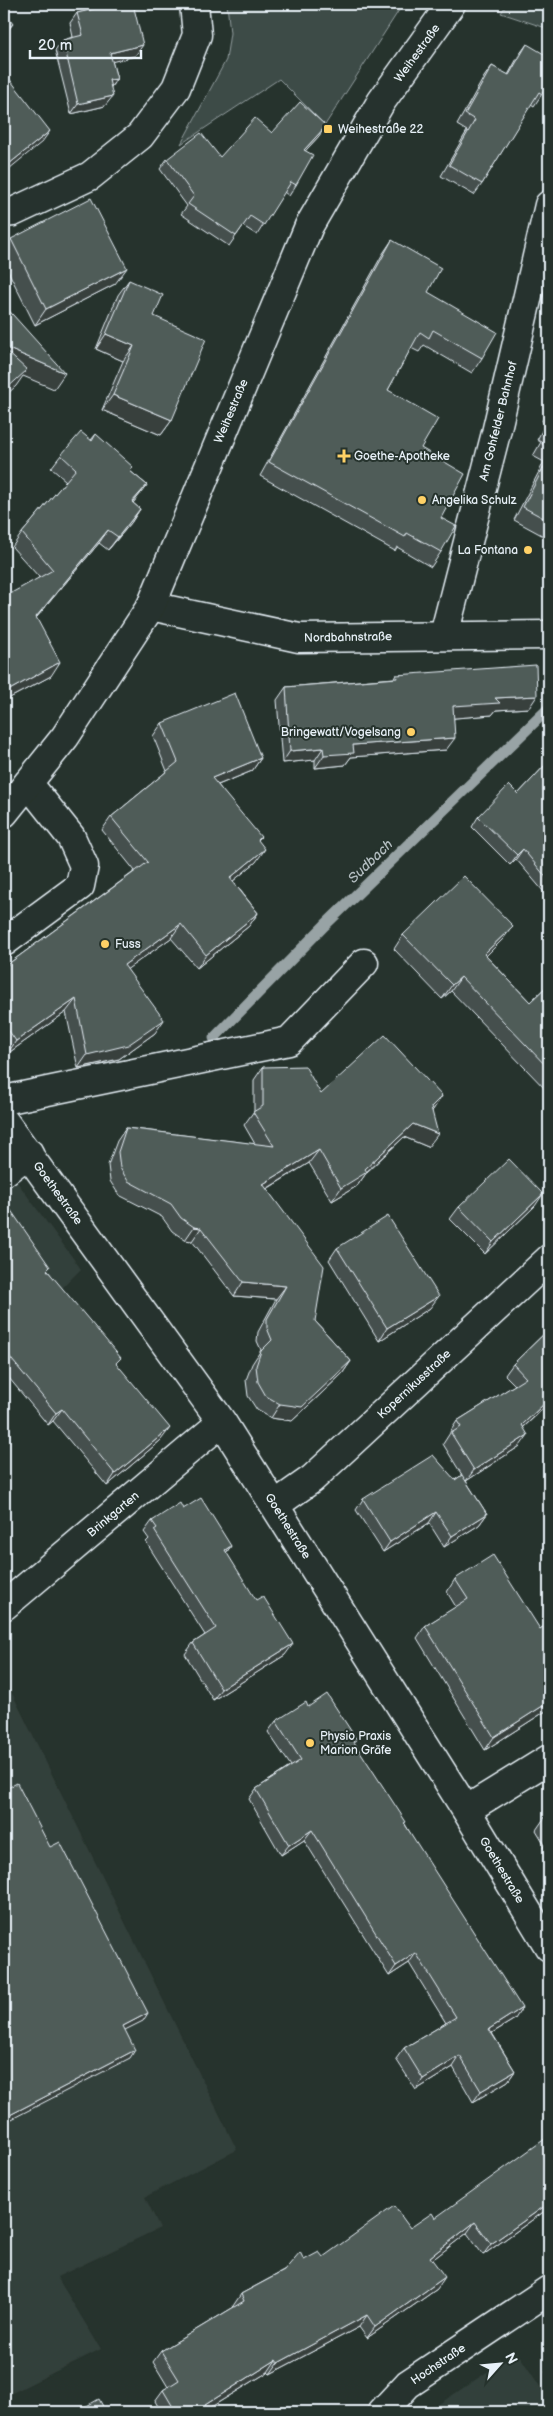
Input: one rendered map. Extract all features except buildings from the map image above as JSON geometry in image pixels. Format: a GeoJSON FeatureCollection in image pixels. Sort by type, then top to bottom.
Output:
{"type":"FeatureCollection","features":[{"type":"Feature","properties":{"kind":"street"},"geometry":{"type":"LineString","coordinates":[[4,213],[13,212],[90,176],[140,136],[176,88],[197,35],[194,4]]}},
{"type":"Feature","properties":{"kind":"street","name":"Weihestraße"},"geometry":{"type":"LineString","coordinates":[[4,813],[65,737],[150,606],[309,226],[381,102],[452,4]]}},
{"type":"Feature","properties":{"kind":"street","name":"Am Gohfelder Bahnhof"},"geometry":{"type":"LineString","coordinates":[[444,635],[496,433],[549,205]]}},
{"type":"Feature","properties":{"kind":"street","name":"Nordbahnstraße"},"geometry":{"type":"LineString","coordinates":[[150,606],[299,638],[549,635]]}},
{"type":"Feature","properties":{"kind":"street"},"geometry":{"type":"LineString","coordinates":[[4,942],[80,886],[84,866],[71,837],[28,782]]}},
{"type":"Feature","properties":{"kind":"street"},"geometry":{"type":"LineString","coordinates":[[4,1100],[289,1041],[364,963]]}},
{"type":"Feature","properties":{"kind":"street","name":"Goethestraße"},"geometry":{"type":"LineString","coordinates":[[4,1121],[222,1422],[466,1810],[549,1948]]}},
{"type":"Feature","properties":{"kind":"street"},"geometry":{"type":"LineString","coordinates":[[4,1172],[29,1153]]}},
{"type":"Feature","properties":{"kind":"street","name":"Kopernikusstraße"},"geometry":{"type":"LineString","coordinates":[[275,1505],[312,1479],[549,1259]]}},
{"type":"Feature","properties":{"kind":"street","name":"Brinkgarten"},"geometry":{"type":"LineString","coordinates":[[4,1606],[222,1422]]}},
{"type":"Feature","properties":{"kind":"street"},"geometry":{"type":"LineString","coordinates":[[466,1810],[549,1759]]}},
{"type":"Feature","properties":{"kind":"street","name":"Hochstraße"},"geometry":{"type":"LineString","coordinates":[[382,2412],[408,2384],[549,2290]]}},
{"type":"Feature","properties":{"kind":"shaded area"},"geometry":{"type":"Polygon","coordinates":[[[227,4],[403,4],[325,125],[279,79],[181,144],[226,60],[230,33],[227,4]]]}},
{"type":"Feature","properties":{"kind":"shaded area"},"geometry":{"type":"Polygon","coordinates":[[[507,4],[549,4],[549,29],[501,13],[507,4]]]}},
{"type":"Feature","properties":{"kind":"shaded area"},"geometry":{"type":"Polygon","coordinates":[[[4,1164],[81,1269],[4,1347],[4,1164]]]}},
{"type":"Feature","properties":{"kind":"shaded area"},"geometry":{"type":"Polygon","coordinates":[[[4,1677],[237,2150],[145,2197],[160,2228],[57,2277],[101,2349],[4,2397],[4,1677]]]}},
{"type":"Feature","properties":{"kind":"shaded area"},"geometry":{"type":"Polygon","coordinates":[[[517,2352],[549,2400],[549,2412],[427,2412],[517,2352]]]}},
{"type":"Feature","properties":{"kind":"waterway","name":"Sudbach"},"geometry":{"type":"LineString","coordinates":[[214,1038],[325,925],[549,708]]}},
{"type":"Feature","properties":{"kind":"place","name":"Weihestraße 22"},"geometry":{"type":"Point","coordinates":[328,129]}},
{"type":"Feature","properties":{"kind":"place","name":"Goethe-Apotheke"},"geometry":{"type":"Point","coordinates":[344,456]}},
{"type":"Feature","properties":{"kind":"place","name":"Angelika Schulz"},"geometry":{"type":"Point","coordinates":[422,500]}},
{"type":"Feature","properties":{"kind":"place","name":"La Fontana"},"geometry":{"type":"Point","coordinates":[528,550]}},
{"type":"Feature","properties":{"kind":"place","name":"Bringewatt/Vogelsang"},"geometry":{"type":"Point","coordinates":[411,732]}},
{"type":"Feature","properties":{"kind":"place","name":"Fuss"},"geometry":{"type":"Point","coordinates":[105,944]}},
{"type":"Feature","properties":{"kind":"place","name":"Physio Praxis Marion Gräfe"},"geometry":{"type":"Point","coordinates":[310,1743]}}]}
